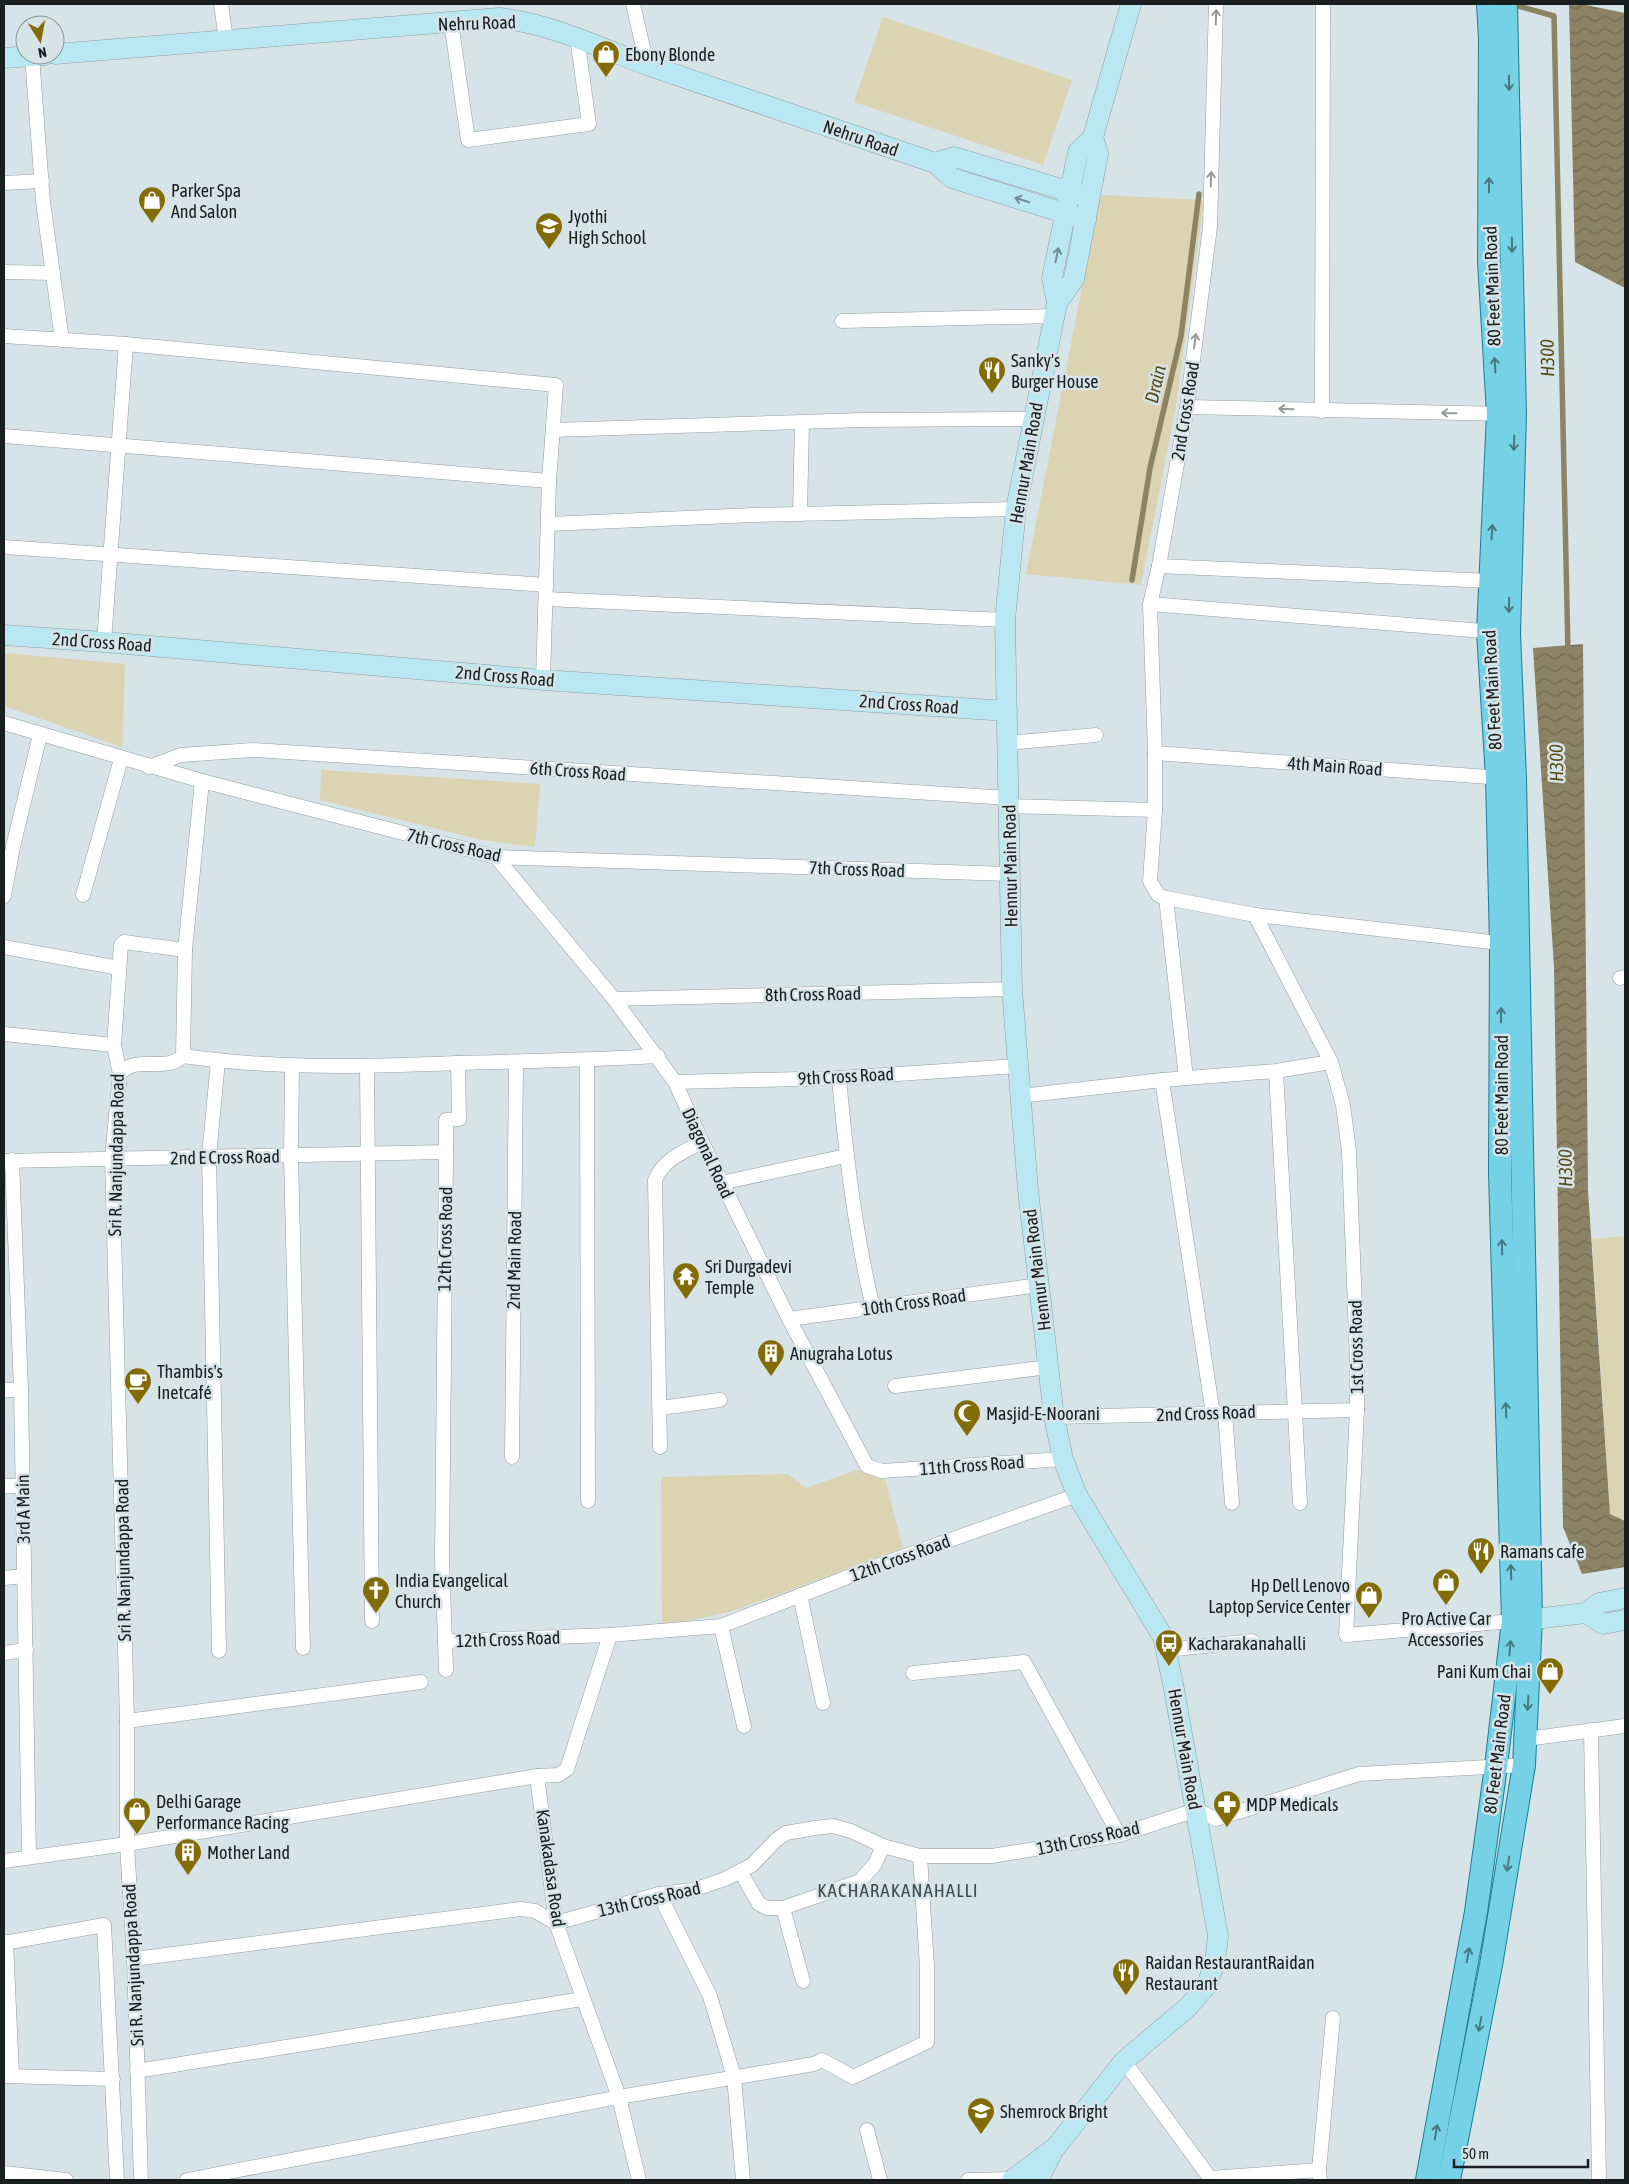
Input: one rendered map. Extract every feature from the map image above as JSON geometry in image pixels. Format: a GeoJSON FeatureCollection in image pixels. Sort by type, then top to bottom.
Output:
{"type":"FeatureCollection","features":[{"type":"Feature","properties":{"kind":"main road","name":"Hennur Main Road"},"geometry":{"type":"LineString","coordinates":[[1056,309],[1052,278],[1078,152],[1093,137],[1131,4]]}},
{"type":"Feature","properties":{"kind":"main road","name":"80 Feet Main Road"},"geometry":{"type":"LineString","coordinates":[[1488,4],[1499,36]]}},
{"type":"Feature","properties":{"kind":"main road","name":"80 Feet Main Road"},"geometry":{"type":"LineString","coordinates":[[1449,2180],[1491,1965],[1524,1765],[1526,1739],[1522,1620],[1506,778],[1498,633],[1506,414],[1499,36],[1506,4]]}},
{"type":"Feature","properties":{"kind":"main road","name":"Nehru Road"},"geometry":{"type":"LineString","coordinates":[[65,53],[499,18],[523,21],[577,37],[647,65],[935,164],[952,178],[1086,220]]}},
{"type":"Feature","properties":{"kind":"main road","name":"Hennur Main Road"},"geometry":{"type":"LineString","coordinates":[[1012,2180],[1056,2147],[1124,2061],[1188,2007],[1206,1985],[1216,1962],[1218,1936],[1163,1638],[1077,1496],[1063,1459],[1054,1417],[1048,1367],[1017,1066],[1012,989],[1009,874],[1006,620],[1016,509],[1056,309],[1074,279],[1098,154],[1093,137]]}},
{"type":"Feature","properties":{"kind":"main road"},"geometry":{"type":"LineString","coordinates":[[935,164],[954,157],[1090,198]]}},
{"type":"Feature","properties":{"kind":"main road","name":"80 Feet Main Road"},"geometry":{"type":"LineString","coordinates":[[1498,633],[1490,581],[1506,414]]}},
{"type":"Feature","properties":{"kind":"main road","name":"2nd Cross Road"},"geometry":{"type":"LineString","coordinates":[[4,635],[543,680],[1007,710]]}},
{"type":"Feature","properties":{"kind":"main road"},"geometry":{"type":"LineString","coordinates":[[1522,1620],[1586,1613],[1599,1603],[1625,1598]]}},
{"type":"Feature","properties":{"kind":"main road"},"geometry":{"type":"LineString","coordinates":[[1586,1613],[1603,1624],[1625,1620]]}},
{"type":"Feature","properties":{"kind":"main road","name":"80 Feet Main Road"},"geometry":{"type":"LineString","coordinates":[[1427,2180],[1476,1912],[1496,1766],[1522,1620]]}},
{"type":"Feature","properties":{"kind":"main road"},"geometry":{"type":"LineString","coordinates":[[1038,2180],[1056,2147]]}},
{"type":"Feature","properties":{"kind":"main road"},"geometry":{"type":"LineString","coordinates":[[1053,2180],[1056,2147]]}},
{"type":"Feature","properties":{"kind":"street"},"geometry":{"type":"LineString","coordinates":[[221,4],[226,40]]}},
{"type":"Feature","properties":{"kind":"street"},"geometry":{"type":"LineString","coordinates":[[633,4],[647,65]]}},
{"type":"Feature","properties":{"kind":"street","name":"2nd Cross Road"},"geometry":{"type":"LineString","coordinates":[[1166,898],[1158,895],[1150,881],[1155,810],[1155,752],[1150,604],[1159,566],[1186,407],[1210,227],[1216,4]]}},
{"type":"Feature","properties":{"kind":"street"},"geometry":{"type":"LineString","coordinates":[[1322,410],[1323,4]]}},
{"type":"Feature","properties":{"kind":"street"},"geometry":{"type":"LineString","coordinates":[[451,22],[468,140],[589,124],[577,37]]}},
{"type":"Feature","properties":{"kind":"street"},"geometry":{"type":"LineString","coordinates":[[39,65],[42,182],[62,340]]}},
{"type":"Feature","properties":{"kind":"street"},"geometry":{"type":"LineString","coordinates":[[4,183],[42,182]]}},
{"type":"Feature","properties":{"kind":"street"},"geometry":{"type":"LineString","coordinates":[[4,272],[53,273]]}},
{"type":"Feature","properties":{"kind":"street"},"geometry":{"type":"LineString","coordinates":[[842,320],[1056,309]]}},
{"type":"Feature","properties":{"kind":"street"},"geometry":{"type":"LineString","coordinates":[[4,336],[126,344],[556,385],[549,481],[543,680]]}},
{"type":"Feature","properties":{"kind":"street"},"geometry":{"type":"LineString","coordinates":[[104,642],[126,344]]}},
{"type":"Feature","properties":{"kind":"street"},"geometry":{"type":"LineString","coordinates":[[1186,407],[1506,414]]}},
{"type":"Feature","properties":{"kind":"street"},"geometry":{"type":"LineString","coordinates":[[553,430],[862,420],[1033,419]]}},
{"type":"Feature","properties":{"kind":"street"},"geometry":{"type":"LineString","coordinates":[[800,514],[802,423]]}},
{"type":"Feature","properties":{"kind":"street"},"geometry":{"type":"LineString","coordinates":[[4,436],[549,481]]}},
{"type":"Feature","properties":{"kind":"street"},"geometry":{"type":"LineString","coordinates":[[548,524],[800,514],[1016,509]]}},
{"type":"Feature","properties":{"kind":"street"},"geometry":{"type":"LineString","coordinates":[[4,547],[111,554],[546,592],[1006,620]]}},
{"type":"Feature","properties":{"kind":"street"},"geometry":{"type":"LineString","coordinates":[[1159,566],[1490,581]]}},
{"type":"Feature","properties":{"kind":"street"},"geometry":{"type":"LineString","coordinates":[[1150,604],[1498,633]]}},
{"type":"Feature","properties":{"kind":"street","name":"7th Cross Road"},"geometry":{"type":"LineString","coordinates":[[4,723],[150,767],[496,857],[1009,874]]}},
{"type":"Feature","properties":{"kind":"street"},"geometry":{"type":"LineString","coordinates":[[4,896],[8,846],[40,735]]}},
{"type":"Feature","properties":{"kind":"street"},"geometry":{"type":"LineString","coordinates":[[1008,743],[1096,735]]}},
{"type":"Feature","properties":{"kind":"street","name":"6th Cross Road"},"geometry":{"type":"LineString","coordinates":[[150,767],[181,756],[253,750],[1009,802],[1155,810]]}},
{"type":"Feature","properties":{"kind":"street","name":"4th Main Road"},"geometry":{"type":"LineString","coordinates":[[1155,752],[1506,778]]}},
{"type":"Feature","properties":{"kind":"street"},"geometry":{"type":"LineString","coordinates":[[83,895],[121,759]]}},
{"type":"Feature","properties":{"kind":"street"},"geometry":{"type":"LineString","coordinates":[[183,1056],[185,950],[202,781]]}},
{"type":"Feature","properties":{"kind":"street","name":"Diagonal Road"},"geometry":{"type":"LineString","coordinates":[[496,857],[614,999],[658,1056],[675,1082],[721,1183],[789,1319],[867,1466],[882,1470]]}},
{"type":"Feature","properties":{"kind":"street"},"geometry":{"type":"LineString","coordinates":[[1186,1078],[1166,898],[1255,915],[1510,944]]}},
{"type":"Feature","properties":{"kind":"street","name":"1st Cross Road"},"geometry":{"type":"LineString","coordinates":[[1255,915],[1331,1062],[1343,1106],[1349,1151],[1357,1410],[1346,1635],[1522,1620]]}},
{"type":"Feature","properties":{"kind":"street","name":"Sri R. Nanjundappa Road"},"geometry":{"type":"LineString","coordinates":[[141,2180],[134,1959],[127,1844],[127,1721],[112,1158],[120,1074],[114,1044],[120,947],[124,942],[185,950]]}},
{"type":"Feature","properties":{"kind":"street"},"geometry":{"type":"LineString","coordinates":[[4,947],[119,968]]}},
{"type":"Feature","properties":{"kind":"street","name":"8th Cross Road"},"geometry":{"type":"LineString","coordinates":[[614,999],[1012,989]]}},
{"type":"Feature","properties":{"kind":"street"},"geometry":{"type":"LineString","coordinates":[[4,1034],[114,1044]]}},
{"type":"Feature","properties":{"kind":"street"},"geometry":{"type":"LineString","coordinates":[[120,1074],[134,1064],[174,1062],[183,1056],[218,1061],[292,1066],[367,1067],[658,1056]]}},
{"type":"Feature","properties":{"kind":"street"},"geometry":{"type":"LineString","coordinates":[[587,1060],[588,1501]]}},
{"type":"Feature","properties":{"kind":"street"},"geometry":{"type":"LineString","coordinates":[[218,1061],[209,1156],[219,1650]]}},
{"type":"Feature","properties":{"kind":"street","name":"2nd Main Road"},"geometry":{"type":"LineString","coordinates":[[512,1457],[516,1062]]}},
{"type":"Feature","properties":{"kind":"street"},"geometry":{"type":"LineString","coordinates":[[1020,1096],[1162,1080],[1276,1071],[1331,1062]]}},
{"type":"Feature","properties":{"kind":"street","name":"12th Cross Road"},"geometry":{"type":"LineString","coordinates":[[458,1063],[459,1119],[446,1120],[442,1560],[445,1641],[610,1635],[721,1626],[800,1595],[1077,1496]]}},
{"type":"Feature","properties":{"kind":"street"},"geometry":{"type":"LineString","coordinates":[[292,1066],[291,1156],[303,1648]]}},
{"type":"Feature","properties":{"kind":"street","name":"9th Cross Road"},"geometry":{"type":"LineString","coordinates":[[675,1082],[839,1078],[1017,1066]]}},
{"type":"Feature","properties":{"kind":"street"},"geometry":{"type":"LineString","coordinates":[[367,1067],[372,1621]]}},
{"type":"Feature","properties":{"kind":"street"},"geometry":{"type":"LineString","coordinates":[[1276,1071],[1300,1503]]}},
{"type":"Feature","properties":{"kind":"street"},"geometry":{"type":"LineString","coordinates":[[839,1078],[846,1156],[861,1255],[873,1308]]}},
{"type":"Feature","properties":{"kind":"street"},"geometry":{"type":"LineString","coordinates":[[1162,1080],[1219,1414],[1232,1503]]}},
{"type":"Feature","properties":{"kind":"street"},"geometry":{"type":"LineString","coordinates":[[660,1447],[655,1180],[673,1157],[702,1142]]}},
{"type":"Feature","properties":{"kind":"street","name":"2nd E Cross Road"},"geometry":{"type":"LineString","coordinates":[[8,1160],[367,1155],[446,1152]]}},
{"type":"Feature","properties":{"kind":"street"},"geometry":{"type":"LineString","coordinates":[[721,1183],[846,1156]]}},
{"type":"Feature","properties":{"kind":"street","name":"3rd A Main"},"geometry":{"type":"LineString","coordinates":[[8,1160],[21,1390],[29,1857]]}},
{"type":"Feature","properties":{"kind":"street","name":"10th Cross Road"},"geometry":{"type":"LineString","coordinates":[[789,1319],[1039,1285]]}},
{"type":"Feature","properties":{"kind":"street"},"geometry":{"type":"LineString","coordinates":[[895,1386],[1048,1367]]}},
{"type":"Feature","properties":{"kind":"street"},"geometry":{"type":"LineString","coordinates":[[4,1390],[21,1390]]}},
{"type":"Feature","properties":{"kind":"street"},"geometry":{"type":"LineString","coordinates":[[660,1408],[720,1400]]}},
{"type":"Feature","properties":{"kind":"street","name":"2nd Cross Road"},"geometry":{"type":"LineString","coordinates":[[1054,1417],[1357,1410]]}},
{"type":"Feature","properties":{"kind":"street","name":"11th Cross Road"},"geometry":{"type":"LineString","coordinates":[[882,1470],[1063,1459]]}},
{"type":"Feature","properties":{"kind":"street"},"geometry":{"type":"LineString","coordinates":[[4,1486],[22,1486]]}},
{"type":"Feature","properties":{"kind":"street"},"geometry":{"type":"LineString","coordinates":[[4,1578],[24,1576]]}},
{"type":"Feature","properties":{"kind":"street"},"geometry":{"type":"LineString","coordinates":[[800,1595],[823,1702]]}},
{"type":"Feature","properties":{"kind":"street"},"geometry":{"type":"LineString","coordinates":[[721,1626],[744,1726]]}},
{"type":"Feature","properties":{"kind":"street"},"geometry":{"type":"LineString","coordinates":[[4,1861],[127,1844],[537,1776],[558,1775],[567,1770],[610,1635]]}},
{"type":"Feature","properties":{"kind":"street"},"geometry":{"type":"LineString","coordinates":[[445,1641],[446,1670]]}},
{"type":"Feature","properties":{"kind":"street"},"geometry":{"type":"LineString","coordinates":[[1166,1650],[1252,1641]]}},
{"type":"Feature","properties":{"kind":"street"},"geometry":{"type":"LineString","coordinates":[[4,1653],[26,1650]]}},
{"type":"Feature","properties":{"kind":"street"},"geometry":{"type":"LineString","coordinates":[[913,1673],[1024,1662],[1119,1835]]}},
{"type":"Feature","properties":{"kind":"street"},"geometry":{"type":"LineString","coordinates":[[127,1721],[421,1682]]}},
{"type":"Feature","properties":{"kind":"street"},"geometry":{"type":"LineString","coordinates":[[1526,1739],[1625,1726]]}},
{"type":"Feature","properties":{"kind":"street"},"geometry":{"type":"LineString","coordinates":[[1591,1730],[1599,2180]]}},
{"type":"Feature","properties":{"kind":"street"},"geometry":{"type":"LineString","coordinates":[[1196,1810],[1216,1818],[1359,1774],[1524,1765]]}},
{"type":"Feature","properties":{"kind":"street","name":"Kanakadasa Road"},"geometry":{"type":"LineString","coordinates":[[537,1776],[556,1923],[619,2097],[639,2180]]}},
{"type":"Feature","properties":{"kind":"street","name":"13th Cross Road"},"geometry":{"type":"LineString","coordinates":[[556,1923],[659,1894],[693,1890],[725,1879],[752,1864],[786,1833],[833,1826],[851,1831],[883,1846],[920,1856],[992,1856],[1119,1835],[1196,1810]]}},
{"type":"Feature","properties":{"kind":"street"},"geometry":{"type":"LineString","coordinates":[[740,1871],[759,1904],[767,1908],[783,1908],[860,1881],[875,1864],[883,1846]]}},
{"type":"Feature","properties":{"kind":"street"},"geometry":{"type":"LineString","coordinates":[[187,2180],[619,2097],[734,2076],[814,2064],[822,2060],[853,2077],[926,2042],[927,1967],[920,1856]]}},
{"type":"Feature","properties":{"kind":"street"},"geometry":{"type":"LineString","coordinates":[[659,1894],[710,1996],[734,2076],[743,2180]]}},
{"type":"Feature","properties":{"kind":"street"},"geometry":{"type":"LineString","coordinates":[[783,1908],[803,1981]]}},
{"type":"Feature","properties":{"kind":"street"},"geometry":{"type":"LineString","coordinates":[[134,1959],[521,1909],[535,1911],[556,1923]]}},
{"type":"Feature","properties":{"kind":"street"},"geometry":{"type":"LineString","coordinates":[[113,2079],[8,2075],[5,1942],[104,1925],[113,2079],[117,2180]]}},
{"type":"Feature","properties":{"kind":"street"},"geometry":{"type":"LineString","coordinates":[[137,2071],[582,1999]]}},
{"type":"Feature","properties":{"kind":"street"},"geometry":{"type":"LineString","coordinates":[[1124,2061],[1210,2178],[1320,2175],[1333,2018]]}},
{"type":"Feature","properties":{"kind":"street"},"geometry":{"type":"LineString","coordinates":[[867,2130],[880,2180]]}},
{"type":"Feature","properties":{"kind":"street"},"geometry":{"type":"LineString","coordinates":[[4,2173],[66,2180]]}},
{"type":"Feature","properties":{"kind":"street"},"geometry":{"type":"LineString","coordinates":[[968,2180],[1012,2180]]}},
{"type":"Feature","properties":{"kind":"shaded area"},"geometry":{"type":"Polygon","coordinates":[[[883,17],[1072,80],[1043,165],[854,102],[883,17]]]}},
{"type":"Feature","properties":{"kind":"shaded area"},"geometry":{"type":"Polygon","coordinates":[[[1100,195],[1204,200],[1176,406],[1141,585],[1026,574],[1100,195]]]}},
{"type":"Feature","properties":{"kind":"shaded area"},"geometry":{"type":"Polygon","coordinates":[[[4,653],[125,664],[122,747],[4,706],[4,653]]]}},
{"type":"Feature","properties":{"kind":"shaded area"},"geometry":{"type":"Polygon","coordinates":[[[321,770],[540,784],[535,847],[482,840],[320,800],[321,770]]]}},
{"type":"Feature","properties":{"kind":"shaded area"},"geometry":{"type":"Polygon","coordinates":[[[1625,1236],[1625,1521],[1610,1514],[1592,1239],[1625,1236]]]}},
{"type":"Feature","properties":{"kind":"shaded area"},"geometry":{"type":"Polygon","coordinates":[[[857,1470],[885,1480],[903,1548],[730,1612],[662,1626],[661,1477],[788,1474],[806,1488],[857,1470]]]}},
{"type":"Feature","properties":{"kind":"water"},"geometry":{"type":"Polygon","coordinates":[[[1569,4],[1581,4],[1625,13],[1625,288],[1575,262],[1569,4]]]}},
{"type":"Feature","properties":{"kind":"water"},"geometry":{"type":"Polygon","coordinates":[[[1583,644],[1588,1191],[1610,1514],[1625,1521],[1625,1567],[1582,1574],[1563,1527],[1554,967],[1533,648],[1583,644]]]}},
{"type":"Feature","properties":{"kind":"waterway","name":"H300"},"geometry":{"type":"LineString","coordinates":[[1511,4],[1554,16],[1568,652]]}},
{"type":"Feature","properties":{"kind":"waterway","name":"Drain"},"geometry":{"type":"LineString","coordinates":[[1132,580],[1150,468],[1181,336],[1199,194]]}},
{"type":"Feature","properties":{"kind":"place","name":"Ebony Blonde"},"geometry":{"type":"Point","coordinates":[606,78]}},
{"type":"Feature","properties":{"kind":"place","name":"Parker Spa And Salon"},"geometry":{"type":"Point","coordinates":[152,224]}},
{"type":"Feature","properties":{"kind":"place","name":"Jyothi High School"},"geometry":{"type":"Point","coordinates":[549,250]}},
{"type":"Feature","properties":{"kind":"place","name":"Sanky's Burger House"},"geometry":{"type":"Point","coordinates":[992,394]}},
{"type":"Feature","properties":{"kind":"place","name":"Sri Durgadevi Temple"},"geometry":{"type":"Point","coordinates":[686,1300]}},
{"type":"Feature","properties":{"kind":"place","name":"Anugraha Lotus"},"geometry":{"type":"Point","coordinates":[771,1377]}},
{"type":"Feature","properties":{"kind":"place","name":"Thambis's Inetcafé"},"geometry":{"type":"Point","coordinates":[138,1405]}},
{"type":"Feature","properties":{"kind":"place","name":"Masjid-E-Noorani"},"geometry":{"type":"Point","coordinates":[967,1437]}},
{"type":"Feature","properties":{"kind":"place","name":"Ramans cafe"},"geometry":{"type":"Point","coordinates":[1481,1575]}},
{"type":"Feature","properties":{"kind":"place","name":"Pro Active Car Accessories"},"geometry":{"type":"Point","coordinates":[1446,1606]}},
{"type":"Feature","properties":{"kind":"place","name":"India Evangelical Church"},"geometry":{"type":"Point","coordinates":[376,1614]}},
{"type":"Feature","properties":{"kind":"place","name":"Hp Dell Lenovo Laptop Service Center"},"geometry":{"type":"Point","coordinates":[1369,1619]}},
{"type":"Feature","properties":{"kind":"place","name":"Kacharakanahalli"},"geometry":{"type":"Point","coordinates":[1169,1667]}},
{"type":"Feature","properties":{"kind":"place","name":"Pani Kum Chai"},"geometry":{"type":"Point","coordinates":[1550,1695]}},
{"type":"Feature","properties":{"kind":"place","name":"MDP Medicals"},"geometry":{"type":"Point","coordinates":[1227,1828]}},
{"type":"Feature","properties":{"kind":"place","name":"Delhi Garage Performance Racing"},"geometry":{"type":"Point","coordinates":[137,1835]}},
{"type":"Feature","properties":{"kind":"place","name":"Mother Land"},"geometry":{"type":"Point","coordinates":[188,1876]}},
{"type":"Feature","properties":{"kind":"place","name":"Raidan RestaurantRaidan Restaurant"},"geometry":{"type":"Point","coordinates":[1126,1996]}},
{"type":"Feature","properties":{"kind":"place","name":"Shemrock Bright"},"geometry":{"type":"Point","coordinates":[981,2135]}},
{"type":"Feature","properties":{"kind":"district","name":"KACHARAKANAHALLI"},"geometry":{"type":"Point","coordinates":[898,1890]}}]}
